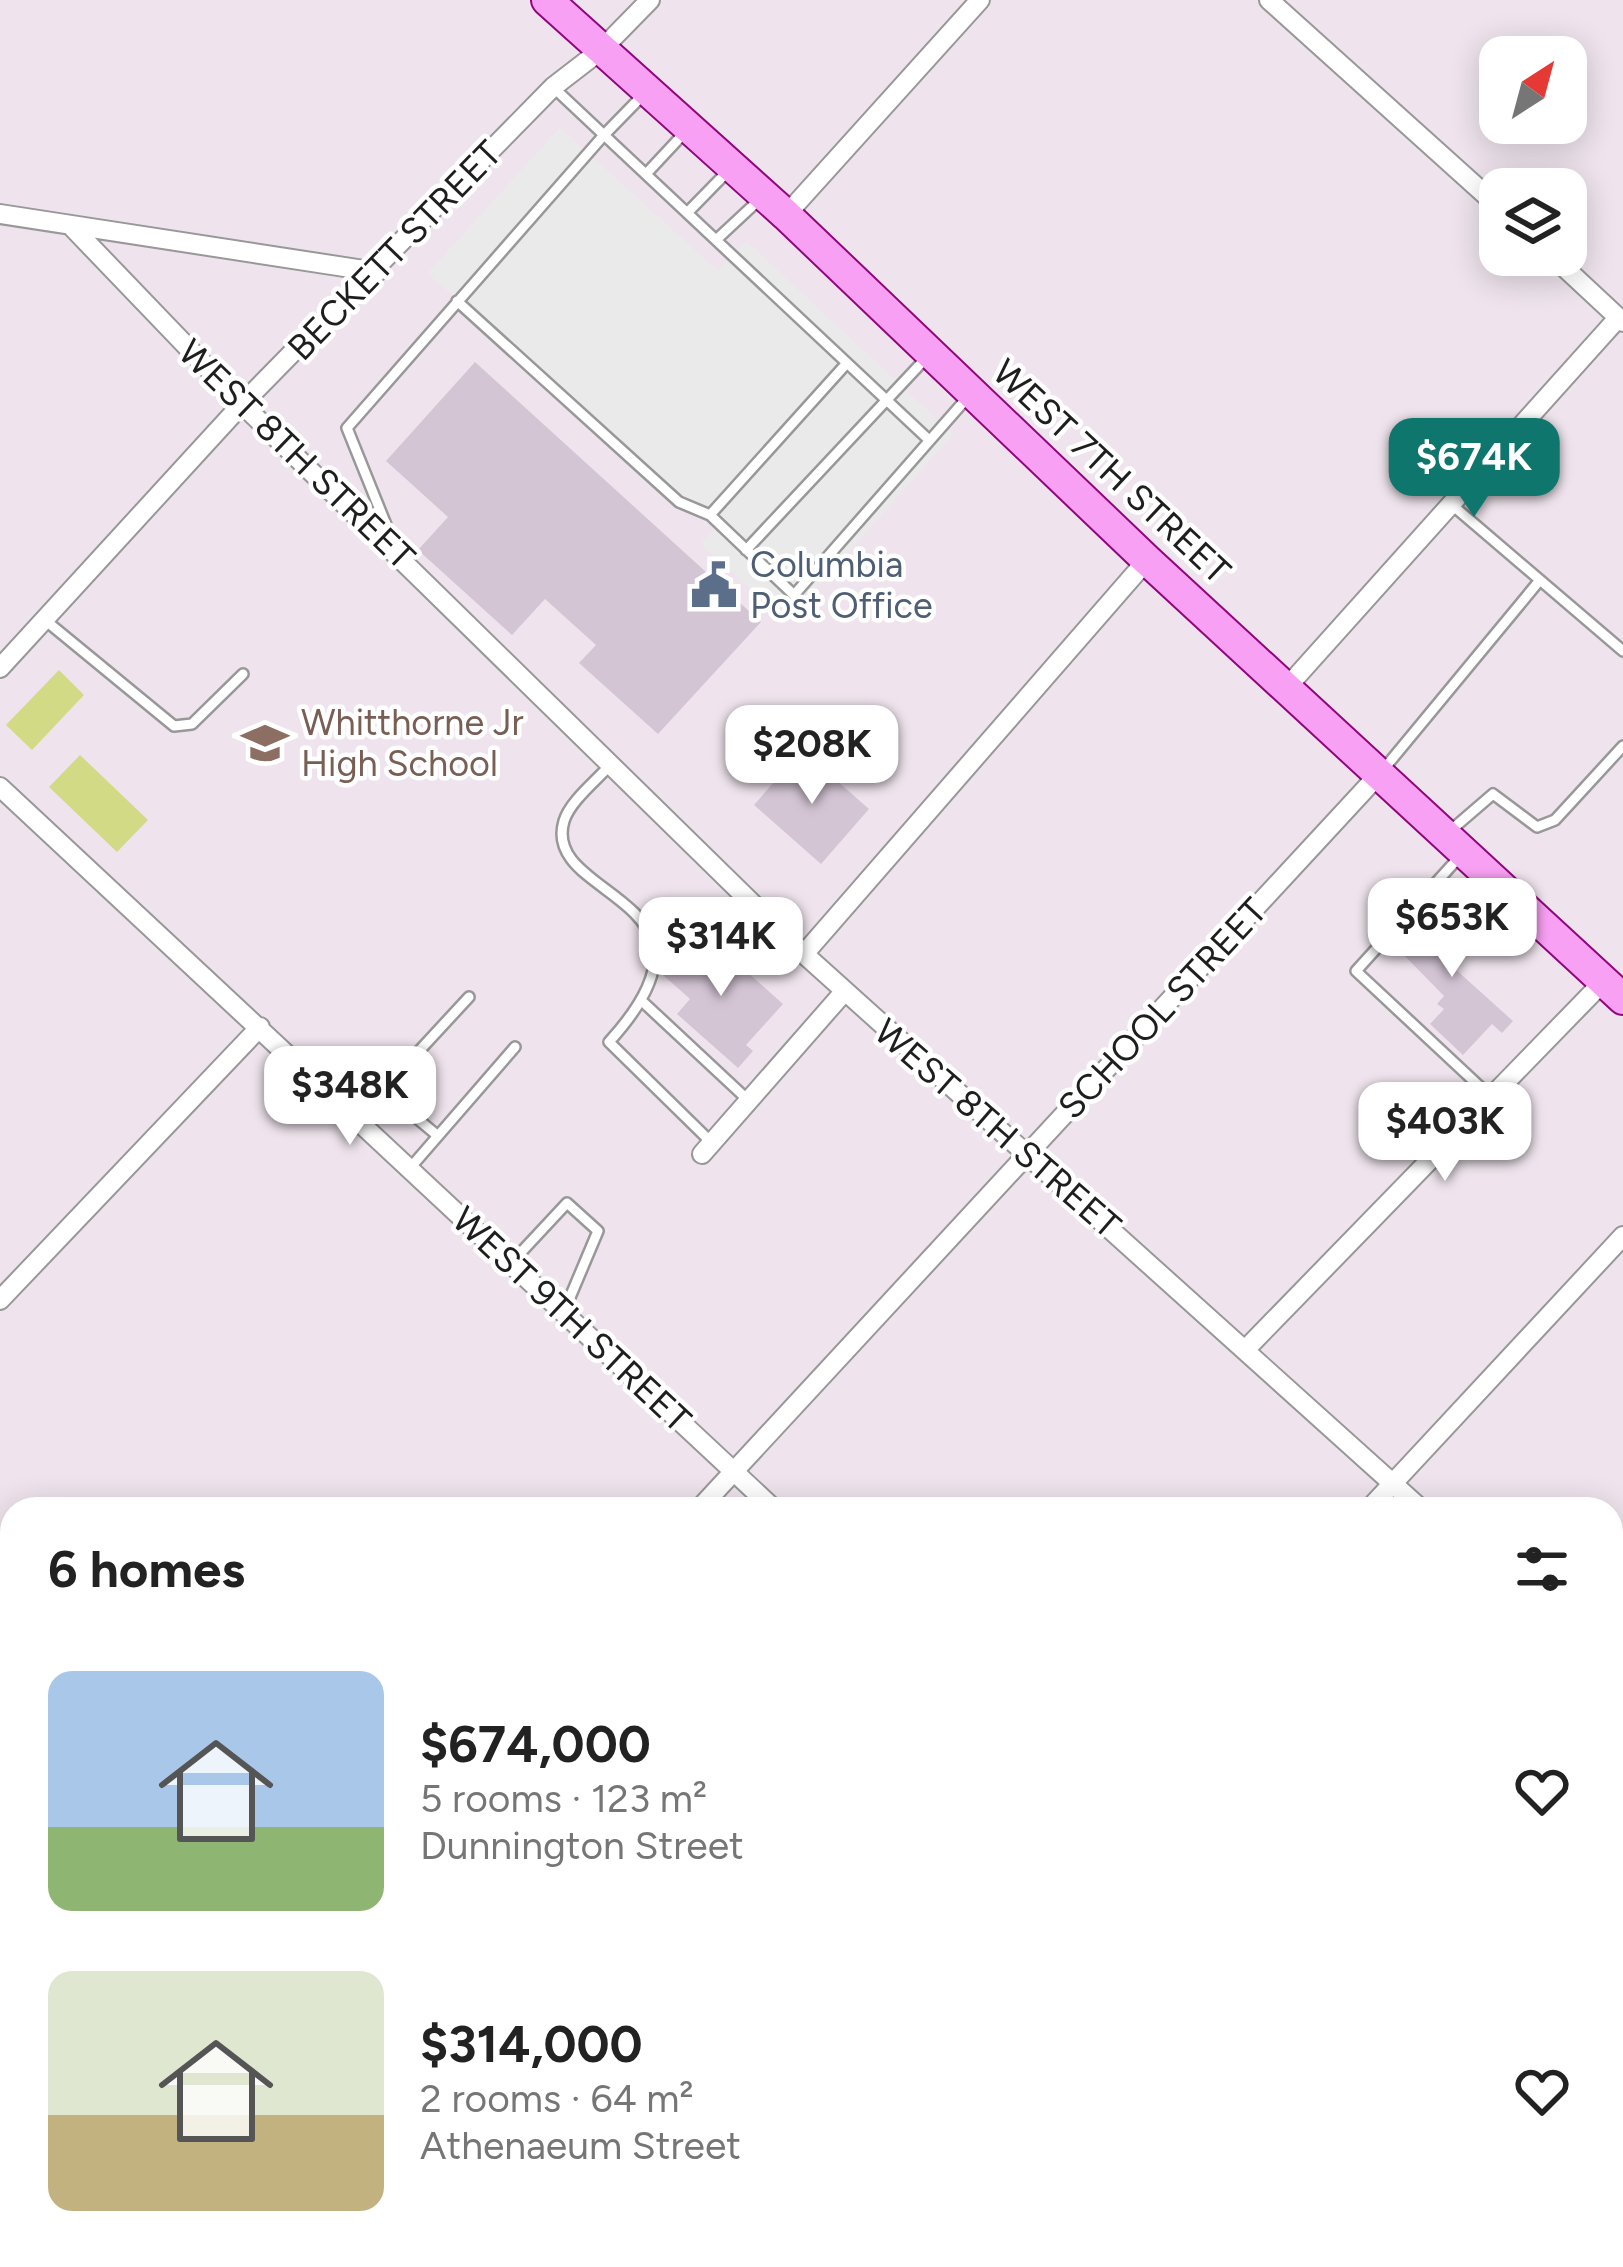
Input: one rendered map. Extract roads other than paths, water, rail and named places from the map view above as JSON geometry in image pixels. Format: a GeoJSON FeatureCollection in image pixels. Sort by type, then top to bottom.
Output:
{"type":"FeatureCollection","features":[{"type":"Feature","properties":{"kind":"main road","name":"WEST 7TH STREET"},"geometry":{"type":"LineString","coordinates":[[547,0],[733,166],[1147,560],[1614,990]]}},
{"type":"Feature","properties":{"kind":"street","name":"BECKETT STREET"},"geometry":{"type":"LineString","coordinates":[[0,668],[242,404],[377,272],[553,87],[601,50],[650,0]]}},
{"type":"Feature","properties":{"kind":"street"},"geometry":{"type":"LineString","coordinates":[[775,205],[980,0]]}},
{"type":"Feature","properties":{"kind":"street"},"geometry":{"type":"LineString","coordinates":[[1269,0],[1479,189]]}},
{"type":"Feature","properties":{"kind":"street"},"geometry":{"type":"LineString","coordinates":[[0,214],[377,272]]}},
{"type":"Feature","properties":{"kind":"street","name":"WEST 8TH STREET"},"geometry":{"type":"LineString","coordinates":[[73,228],[242,404],[803,954],[1408,1497]]}},
{"type":"Feature","properties":{"kind":"street"},"geometry":{"type":"LineString","coordinates":[[1288,686],[1621,320],[1574,276]]}},
{"type":"Feature","properties":{"kind":"street"},"geometry":{"type":"LineString","coordinates":[[803,954],[1147,560]]}},
{"type":"Feature","properties":{"kind":"street","name":"SCHOOL STREET"},"geometry":{"type":"LineString","coordinates":[[710,1497],[1381,772]]}},
{"type":"Feature","properties":{"kind":"street","name":"WEST 9TH STREET"},"geometry":{"type":"LineString","coordinates":[[0,787],[761,1497]]}},
{"type":"Feature","properties":{"kind":"street"},"geometry":{"type":"LineString","coordinates":[[1246,1349],[1491,1097],[1614,990]]}},
{"type":"Feature","properties":{"kind":"street"},"geometry":{"type":"LineString","coordinates":[[707,1148],[844,992]]}},
{"type":"Feature","properties":{"kind":"street"},"geometry":{"type":"LineString","coordinates":[[0,1300],[260,1027]]}},
{"type":"Feature","properties":{"kind":"street"},"geometry":{"type":"LineString","coordinates":[[1381,1497],[1623,1236]]}},
{"type":"Feature","properties":{"kind":"lane"},"geometry":{"type":"LineString","coordinates":[[553,87],[928,439]]}},
{"type":"Feature","properties":{"kind":"lane"},"geometry":{"type":"LineString","coordinates":[[396,550],[347,428],[647,90]]}},
{"type":"Feature","properties":{"kind":"lane"},"geometry":{"type":"LineString","coordinates":[[646,174],[690,128]]}},
{"type":"Feature","properties":{"kind":"lane"},"geometry":{"type":"LineString","coordinates":[[687,213],[733,166]]}},
{"type":"Feature","properties":{"kind":"lane"},"geometry":{"type":"LineString","coordinates":[[716,240],[775,205]]}},
{"type":"Feature","properties":{"kind":"lane"},"geometry":{"type":"LineString","coordinates":[[457,301],[679,502],[710,515],[794,595],[972,393]]}},
{"type":"Feature","properties":{"kind":"lane"},"geometry":{"type":"LineString","coordinates":[[746,550],[931,353]]}},
{"type":"Feature","properties":{"kind":"lane"},"geometry":{"type":"LineString","coordinates":[[710,515],[847,363]]}},
{"type":"Feature","properties":{"kind":"lane"},"geometry":{"type":"LineString","coordinates":[[1451,504],[1623,651]]}},
{"type":"Feature","properties":{"kind":"lane"},"geometry":{"type":"LineString","coordinates":[[1381,772],[1540,580]]}},
{"type":"Feature","properties":{"kind":"lane"},"geometry":{"type":"LineString","coordinates":[[45,620],[174,726],[192,724],[243,674]]}},
{"type":"Feature","properties":{"kind":"lane"},"geometry":{"type":"LineString","coordinates":[[1491,1097],[1356,971],[1454,844],[1485,795],[1493,794],[1537,827],[1555,820],[1623,746]]}},
{"type":"Feature","properties":{"kind":"lane"},"geometry":{"type":"LineString","coordinates":[[611,764],[565,817],[562,834],[569,853],[650,931],[654,975],[644,1003],[609,1042],[707,1148]]}},
{"type":"Feature","properties":{"kind":"lane"},"geometry":{"type":"LineString","coordinates":[[438,1136],[383,1090],[469,997]]}},
{"type":"Feature","properties":{"kind":"lane"},"geometry":{"type":"LineString","coordinates":[[644,1003],[748,1100]]}},
{"type":"Feature","properties":{"kind":"lane"},"geometry":{"type":"LineString","coordinates":[[411,1167],[514,1047]]}},
{"type":"Feature","properties":{"kind":"lane"},"geometry":{"type":"LineString","coordinates":[[512,1262],[567,1203],[592,1220],[598,1231],[563,1314]]}},
{"type":"Feature","properties":{"kind":"place","name":"Columbia Post Office"},"geometry":{"type":"Point","coordinates":[714,585]}},
{"type":"Feature","properties":{"kind":"place","name":"Whitthorne Jr High School"},"geometry":{"type":"Point","coordinates":[265,743]}}]}
